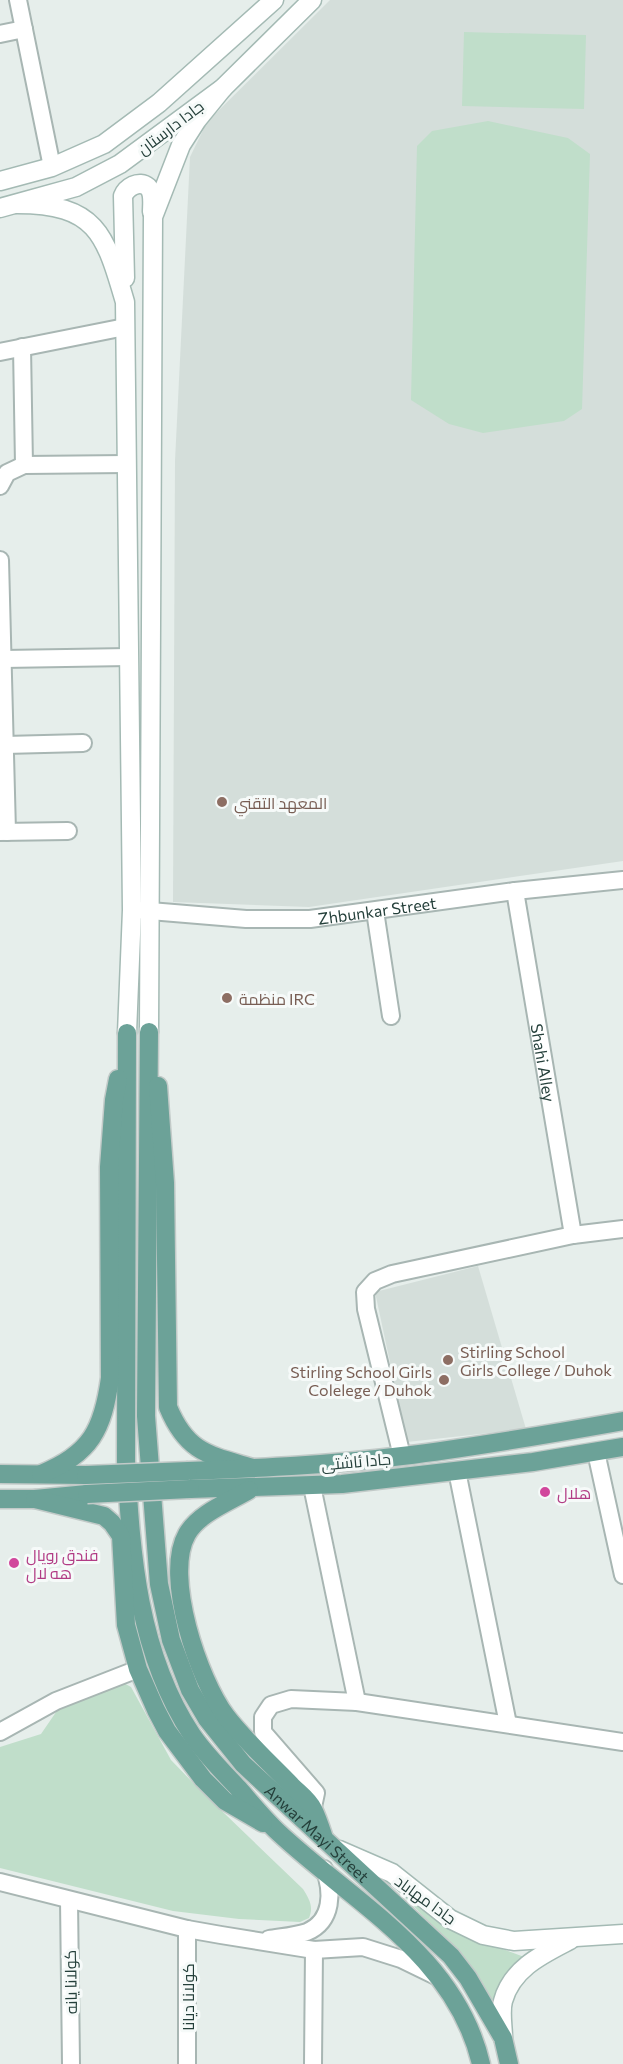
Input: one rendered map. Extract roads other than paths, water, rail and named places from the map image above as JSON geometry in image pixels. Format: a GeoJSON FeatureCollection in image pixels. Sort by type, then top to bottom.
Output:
{"type":"FeatureCollection","features":[{"type":"Feature","properties":{"kind":"main road","name":"جادا دارستان"},"geometry":{"type":"LineString","coordinates":[[9,206],[76,187],[120,164],[223,88],[312,0]]}},
{"type":"Feature","properties":{"kind":"main road","name":"جادا دارستان"},"geometry":{"type":"LineString","coordinates":[[0,181],[52,167],[104,144],[150,110],[269,2]]}},
{"type":"Feature","properties":{"kind":"main road"},"geometry":{"type":"LineString","coordinates":[[153,216],[181,145],[197,120],[223,88]]}},
{"type":"Feature","properties":{"kind":"main road"},"geometry":{"type":"LineString","coordinates":[[41,1474],[62,1466],[88,1443],[102,1421],[110,1378],[109,1167],[114,1100],[127,1033],[140,910],[153,216],[152,195],[148,187],[135,185],[125,191],[123,196],[129,657],[140,910],[149,1032],[160,1101],[165,1183],[168,1407],[176,1428],[188,1443],[214,1457],[253,1468]]}},
{"type":"Feature","properties":{"kind":"main road"},"geometry":{"type":"LineString","coordinates":[[9,206],[40,204],[75,212],[89,221],[103,239],[112,259],[125,302]]}},
{"type":"Feature","properties":{"kind":"main road","name":"Anwar Mayi Street"},"geometry":{"type":"LineString","coordinates":[[149,1032],[146,1416],[159,1584],[171,1641],[190,1690],[207,1719],[243,1764],[296,1815],[339,1850],[451,1956],[468,1978],[503,2038],[509,2064]]}},
{"type":"Feature","properties":{"kind":"main road","name":"Anwar Mayi Street"},"geometry":{"type":"LineString","coordinates":[[127,1033],[126,1461],[128,1505],[137,1589],[144,1625],[158,1668],[172,1701],[192,1736],[279,1833],[369,1906],[404,1938],[439,1977],[467,2025],[481,2064]]}},
{"type":"Feature","properties":{"kind":"main road","name":"جادا ئاشتی"},"geometry":{"type":"LineString","coordinates":[[35,1499],[189,1480],[253,1468],[305,1466],[402,1456],[531,1438],[623,1421]]}},
{"type":"Feature","properties":{"kind":"main road","name":"جادا ئاشتی"},"geometry":{"type":"LineString","coordinates":[[0,1474],[189,1480],[252,1488],[312,1486],[457,1471],[623,1447]]}},
{"type":"Feature","properties":{"kind":"main road"},"geometry":{"type":"LineString","coordinates":[[252,1488],[197,1522],[187,1534],[180,1560],[182,1608],[196,1658],[209,1690],[225,1715],[247,1741],[313,1807],[324,1837]]}},
{"type":"Feature","properties":{"kind":"main road"},"geometry":{"type":"LineString","coordinates":[[0,1499],[35,1499],[104,1516],[112,1523],[121,1536],[126,1625],[138,1669],[167,1731],[203,1779],[225,1802],[279,1833]]}},
{"type":"Feature","properties":{"kind":"main road","name":"جادا مهاباد"},"geometry":{"type":"LineString","coordinates":[[339,1850],[392,1873],[450,1919],[483,1935],[514,1941],[623,1934]]}},
{"type":"Feature","properties":{"kind":"main road"},"geometry":{"type":"LineString","coordinates":[[503,2038],[503,2001],[514,1979],[523,1967],[574,1938]]}},
{"type":"Feature","properties":{"kind":"street"},"geometry":{"type":"LineString","coordinates":[[18,0],[52,167]]}},
{"type":"Feature","properties":{"kind":"street"},"geometry":{"type":"LineString","coordinates":[[0,34],[24,29]]}},
{"type":"Feature","properties":{"kind":"street"},"geometry":{"type":"LineString","coordinates":[[0,352],[125,327]]}},
{"type":"Feature","properties":{"kind":"street"},"geometry":{"type":"LineString","coordinates":[[22,347],[24,465]]}},
{"type":"Feature","properties":{"kind":"street"},"geometry":{"type":"LineString","coordinates":[[0,486],[7,473],[24,465],[128,464]]}},
{"type":"Feature","properties":{"kind":"street"},"geometry":{"type":"LineString","coordinates":[[0,560],[5,745],[4,832],[68,831]]}},
{"type":"Feature","properties":{"kind":"street"},"geometry":{"type":"LineString","coordinates":[[3,659],[129,657]]}},
{"type":"Feature","properties":{"kind":"street"},"geometry":{"type":"LineString","coordinates":[[5,745],[83,743]]}},
{"type":"Feature","properties":{"kind":"street","name":"Zhbunkar Street"},"geometry":{"type":"LineString","coordinates":[[140,910],[236,919],[310,919],[515,891],[623,880]]}},
{"type":"Feature","properties":{"kind":"street","name":"Shahi Alley"},"geometry":{"type":"LineString","coordinates":[[515,891],[573,1235]]}},
{"type":"Feature","properties":{"kind":"street"},"geometry":{"type":"LineString","coordinates":[[375,911],[391,1016]]}},
{"type":"Feature","properties":{"kind":"street"},"geometry":{"type":"LineString","coordinates":[[402,1456],[366,1309],[365,1292],[375,1281],[392,1274],[573,1235],[623,1229]]}},
{"type":"Feature","properties":{"kind":"street"},"geometry":{"type":"LineString","coordinates":[[596,1452],[623,1575]]}},
{"type":"Feature","properties":{"kind":"street"},"geometry":{"type":"LineString","coordinates":[[457,1471],[508,1724]]}},
{"type":"Feature","properties":{"kind":"street"},"geometry":{"type":"LineString","coordinates":[[312,1486],[357,1702]]}},
{"type":"Feature","properties":{"kind":"street"},"geometry":{"type":"LineString","coordinates":[[0,1732],[56,1701],[138,1669]]}},
{"type":"Feature","properties":{"kind":"street"},"geometry":{"type":"LineString","coordinates":[[313,1807],[316,1793],[263,1732],[263,1717],[271,1705],[291,1699],[357,1702],[623,1742]]}},
{"type":"Feature","properties":{"kind":"street"},"geometry":{"type":"LineString","coordinates":[[259,1940],[303,1933],[320,1922],[328,1910],[331,1896],[324,1869]]}},
{"type":"Feature","properties":{"kind":"street"},"geometry":{"type":"LineString","coordinates":[[0,1882],[187,1929],[314,1950],[363,1947],[401,1959],[439,1977]]}},
{"type":"Feature","properties":{"kind":"street","name":"کولانا یانه"},"geometry":{"type":"LineString","coordinates":[[69,1900],[71,2064]]}},
{"type":"Feature","properties":{"kind":"street","name":"کولانا دیانا"},"geometry":{"type":"LineString","coordinates":[[187,1929],[187,2064]]}},
{"type":"Feature","properties":{"kind":"street"},"geometry":{"type":"LineString","coordinates":[[313,2064],[314,1950]]}},
{"type":"Feature","properties":{"kind":"place","name":"المعهد التقني"},"geometry":{"type":"Point","coordinates":[222,802]}},
{"type":"Feature","properties":{"kind":"place","name":"منظمة IRC"},"geometry":{"type":"Point","coordinates":[227,998]}},
{"type":"Feature","properties":{"kind":"place","name":"Stirling School Girls College / Duhok"},"geometry":{"type":"Point","coordinates":[448,1360]}},
{"type":"Feature","properties":{"kind":"place","name":"Stirling School Girls Colelege / Duhok"},"geometry":{"type":"Point","coordinates":[444,1380]}},
{"type":"Feature","properties":{"kind":"place","name":"هلال"},"geometry":{"type":"Point","coordinates":[545,1492]}},
{"type":"Feature","properties":{"kind":"place","name":"فندق رويال هه لال"},"geometry":{"type":"Point","coordinates":[14,1563]}}]}
